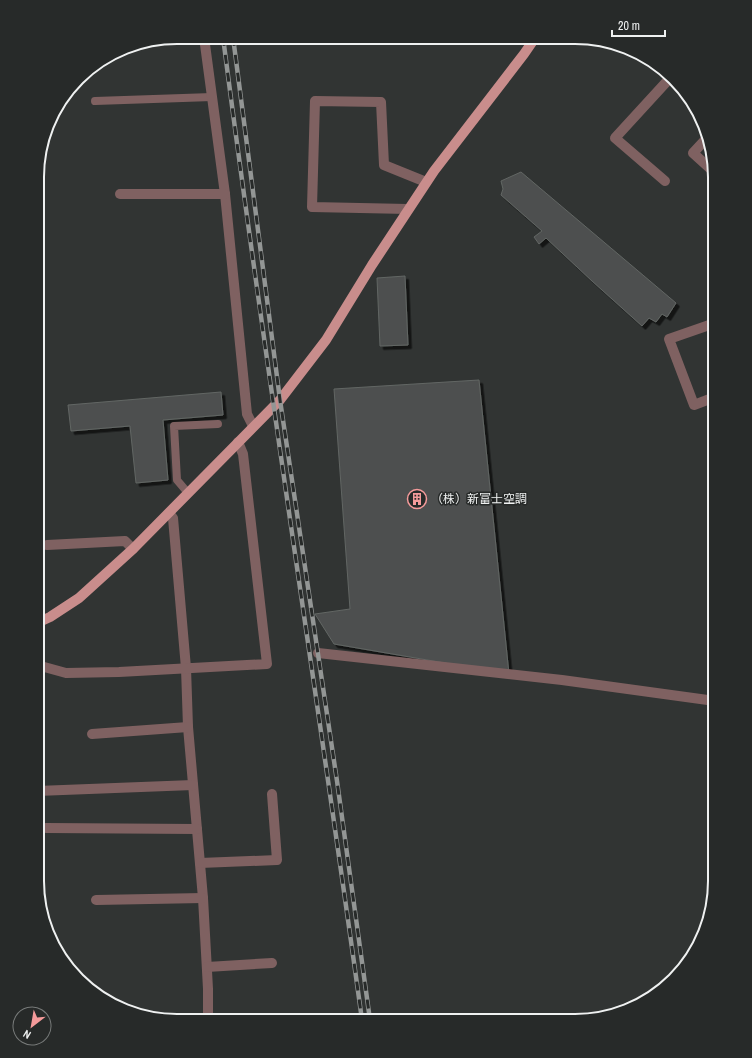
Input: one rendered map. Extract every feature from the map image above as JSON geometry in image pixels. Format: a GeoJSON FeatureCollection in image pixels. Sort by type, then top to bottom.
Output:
{"type":"FeatureCollection","features":[{"type":"Feature","properties":{"kind":"main road"},"geometry":{"type":"LineString","coordinates":[[44,620],[79,598],[133,549],[280,400],[326,340],[426,182],[530,44]]}},
{"type":"Feature","properties":{"kind":"street"},"geometry":{"type":"LineString","coordinates":[[205,44],[225,194],[247,414],[253,426]]}},
{"type":"Feature","properties":{"kind":"street"},"geometry":{"type":"LineString","coordinates":[[665,181],[615,138],[667,81]]}},
{"type":"Feature","properties":{"kind":"street"},"geometry":{"type":"LineString","coordinates":[[408,209],[312,208],[315,101],[381,102],[384,165],[426,182]]}},
{"type":"Feature","properties":{"kind":"street"},"geometry":{"type":"LineString","coordinates":[[703,142],[693,153],[707,166]]}},
{"type":"Feature","properties":{"kind":"street"},"geometry":{"type":"LineString","coordinates":[[120,194],[225,194]]}},
{"type":"Feature","properties":{"kind":"street"},"geometry":{"type":"LineString","coordinates":[[708,325],[669,339],[694,406],[708,401]]}},
{"type":"Feature","properties":{"kind":"street"},"geometry":{"type":"LineString","coordinates":[[44,667],[66,673],[267,664],[243,454],[238,442]]}},
{"type":"Feature","properties":{"kind":"street"},"geometry":{"type":"LineString","coordinates":[[169,512],[173,518],[186,668],[188,727],[203,898],[208,1014]]}},
{"type":"Feature","properties":{"kind":"street"},"geometry":{"type":"LineString","coordinates":[[47,546],[125,541],[133,549]]}},
{"type":"Feature","properties":{"kind":"street"},"geometry":{"type":"LineString","coordinates":[[318,653],[562,680],[708,701]]}},
{"type":"Feature","properties":{"kind":"street"},"geometry":{"type":"LineString","coordinates":[[92,734],[188,727]]}},
{"type":"Feature","properties":{"kind":"street"},"geometry":{"type":"LineString","coordinates":[[44,791],[193,785]]}},
{"type":"Feature","properties":{"kind":"street"},"geometry":{"type":"LineString","coordinates":[[200,863],[277,860],[272,794]]}},
{"type":"Feature","properties":{"kind":"street"},"geometry":{"type":"LineString","coordinates":[[46,828],[197,830]]}},
{"type":"Feature","properties":{"kind":"street"},"geometry":{"type":"LineString","coordinates":[[96,900],[203,898]]}},
{"type":"Feature","properties":{"kind":"street"},"geometry":{"type":"LineString","coordinates":[[207,967],[272,963]]}},
{"type":"Feature","properties":{"kind":"lane"},"geometry":{"type":"LineString","coordinates":[[95,101],[212,97]]}},
{"type":"Feature","properties":{"kind":"lane"},"geometry":{"type":"LineString","coordinates":[[188,493],[177,480],[174,426],[218,424]]}},
{"type":"Feature","properties":{"kind":"building"},"geometry":{"type":"Polygon","coordinates":[[[521,172],[676,303],[667,317],[662,314],[656,322],[649,318],[642,326],[546,238],[539,244],[534,237],[542,231],[501,195],[503,189],[501,181],[521,172]]]}},
{"type":"Feature","properties":{"kind":"building"},"geometry":{"type":"Polygon","coordinates":[[[405,276],[408,345],[380,346],[377,278],[405,276]]]}},
{"type":"Feature","properties":{"kind":"building","name":"（株）新富士空調"},"geometry":{"type":"Polygon","coordinates":[[[479,380],[509,674],[334,644],[315,614],[350,609],[334,389],[479,380]]]}},
{"type":"Feature","properties":{"kind":"building"},"geometry":{"type":"Polygon","coordinates":[[[221,392],[223,415],[163,420],[168,480],[136,483],[130,426],[71,431],[68,405],[221,392]]]}},
{"type":"Feature","properties":{"kind":"railway"},"geometry":{"type":"LineString","coordinates":[[224,44],[256,283],[361,1014]]}},
{"type":"Feature","properties":{"kind":"railway"},"geometry":{"type":"LineString","coordinates":[[234,44],[280,400],[337,781],[369,1014]]}},
{"type":"Feature","properties":{"kind":"place","name":"（株）新富士空調"},"geometry":{"type":"Point","coordinates":[417,499]}}]}
